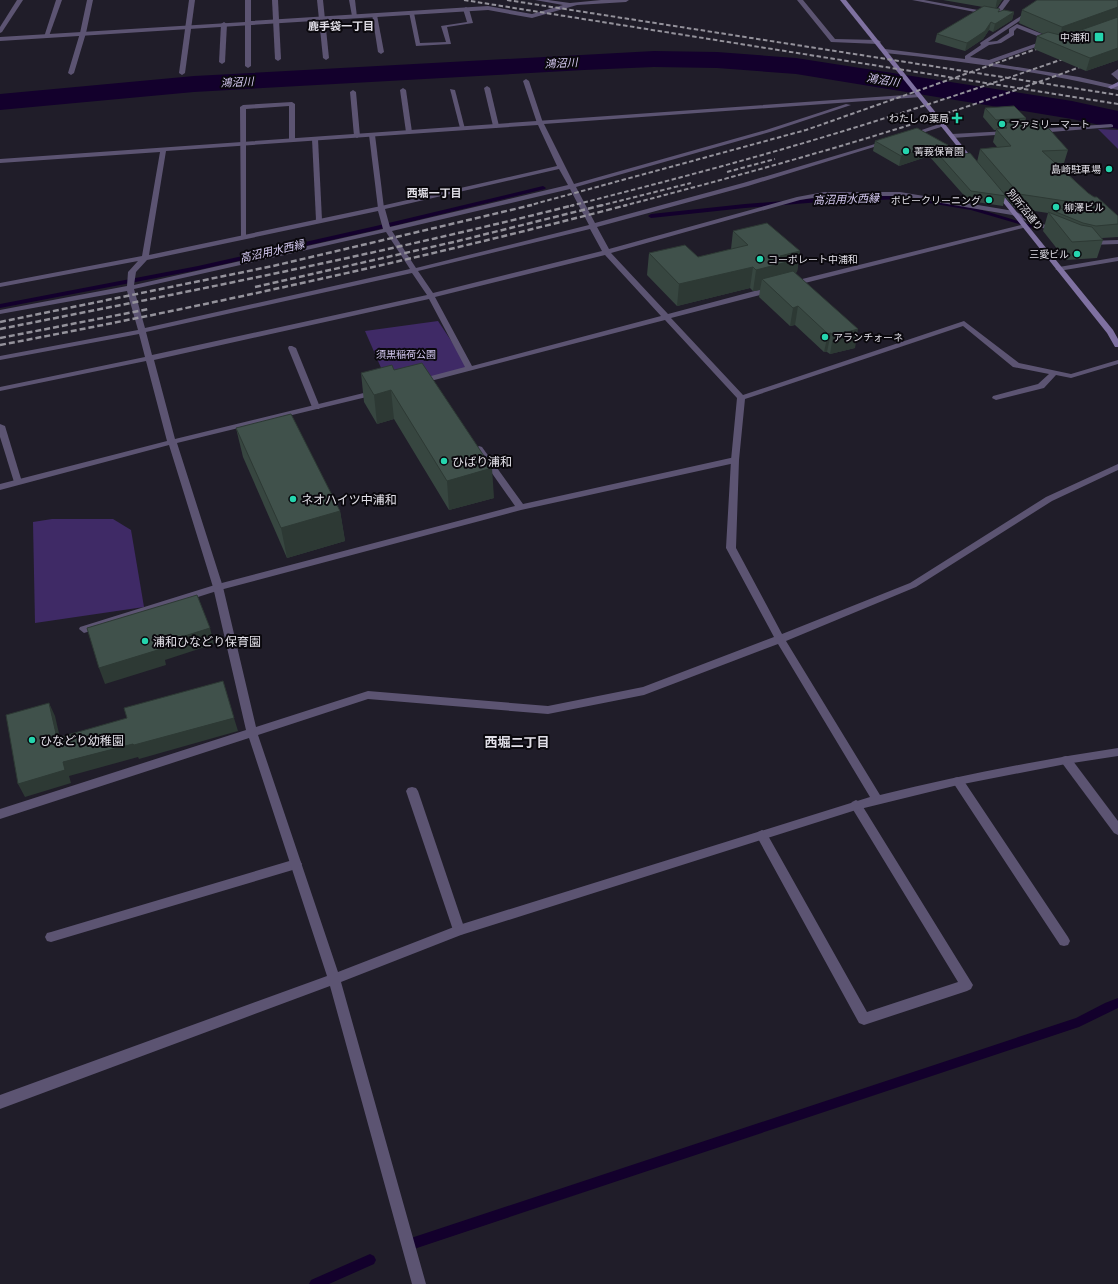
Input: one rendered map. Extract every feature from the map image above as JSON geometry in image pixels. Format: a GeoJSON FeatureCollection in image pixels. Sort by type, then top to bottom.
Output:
{"type":"FeatureCollection","features":[{"type":"Feature","properties":{"kind":"street"},"geometry":{"type":"LineString","coordinates":[[0,31],[20,0]]}},
{"type":"Feature","properties":{"kind":"street"},"geometry":{"type":"LineString","coordinates":[[46,36],[59,0]]}},
{"type":"Feature","properties":{"kind":"street"},"geometry":{"type":"LineString","coordinates":[[71,73],[83,33],[90,0]]}},
{"type":"Feature","properties":{"kind":"street"},"geometry":{"type":"LineString","coordinates":[[182,73],[192,0]]}},
{"type":"Feature","properties":{"kind":"street"},"geometry":{"type":"LineString","coordinates":[[248,0],[248,66]]}},
{"type":"Feature","properties":{"kind":"street"},"geometry":{"type":"LineString","coordinates":[[275,0],[278,59]]}},
{"type":"Feature","properties":{"kind":"street"},"geometry":{"type":"LineString","coordinates":[[320,0],[326,58]]}},
{"type":"Feature","properties":{"kind":"street"},"geometry":{"type":"LineString","coordinates":[[352,0],[355,16]]}},
{"type":"Feature","properties":{"kind":"street"},"geometry":{"type":"LineString","coordinates":[[538,0],[570,5]]}},
{"type":"Feature","properties":{"kind":"street"},"geometry":{"type":"LineString","coordinates":[[0,39],[488,8],[532,16],[577,2],[626,0]]}},
{"type":"Feature","properties":{"kind":"street"},"geometry":{"type":"LineString","coordinates":[[800,0],[833,41],[878,42]]}},
{"type":"Feature","properties":{"kind":"street"},"geometry":{"type":"LineString","coordinates":[[842,0],[878,42],[942,125],[981,172]]}},
{"type":"Feature","properties":{"kind":"street"},"geometry":{"type":"LineString","coordinates":[[915,0],[1005,15]]}},
{"type":"Feature","properties":{"kind":"street"},"geometry":{"type":"LineString","coordinates":[[997,14],[1007,0]]}},
{"type":"Feature","properties":{"kind":"street"},"geometry":{"type":"LineString","coordinates":[[958,59],[1048,0]]}},
{"type":"Feature","properties":{"kind":"street"},"geometry":{"type":"LineString","coordinates":[[411,13],[418,45],[449,43],[444,26],[470,23],[466,9]]}},
{"type":"Feature","properties":{"kind":"street"},"geometry":{"type":"LineString","coordinates":[[374,15],[381,52]]}},
{"type":"Feature","properties":{"kind":"street"},"geometry":{"type":"LineString","coordinates":[[1013,17],[1020,18]]}},
{"type":"Feature","properties":{"kind":"street"},"geometry":{"type":"LineString","coordinates":[[222,62],[224,24]]}},
{"type":"Feature","properties":{"kind":"street"},"geometry":{"type":"LineString","coordinates":[[1017,26],[1048,38],[1044,39],[1048,41],[989,62],[970,60],[967,57],[987,44],[999,42],[1012,34],[1011,30],[1017,26]]}},
{"type":"Feature","properties":{"kind":"street"},"geometry":{"type":"LineString","coordinates":[[885,51],[958,59],[1079,79],[1118,88]]}},
{"type":"Feature","properties":{"kind":"street"},"geometry":{"type":"LineString","coordinates":[[1118,71],[1114,74],[1118,78]]}},
{"type":"Feature","properties":{"kind":"street"},"geometry":{"type":"LineString","coordinates":[[526,81],[540,123],[607,253],[664,316],[742,398]]}},
{"type":"Feature","properties":{"kind":"street"},"geometry":{"type":"LineString","coordinates":[[1111,87],[1118,84]]}},
{"type":"Feature","properties":{"kind":"street"},"geometry":{"type":"LineString","coordinates":[[487,88],[496,126]]}},
{"type":"Feature","properties":{"kind":"street"},"geometry":{"type":"LineString","coordinates":[[403,90],[409,132]]}},
{"type":"Feature","properties":{"kind":"street"},"geometry":{"type":"LineString","coordinates":[[452,90],[463,128]]}},
{"type":"Feature","properties":{"kind":"street"},"geometry":{"type":"LineString","coordinates":[[353,92],[357,136]]}},
{"type":"Feature","properties":{"kind":"street"},"geometry":{"type":"LineString","coordinates":[[0,161],[920,96]]}},
{"type":"Feature","properties":{"kind":"street"},"geometry":{"type":"LineString","coordinates":[[0,312],[129,286],[387,230],[573,186],[768,131],[865,100]]}},
{"type":"Feature","properties":{"kind":"street"},"geometry":{"type":"LineString","coordinates":[[243,236],[243,107],[292,104],[292,140]]}},
{"type":"Feature","properties":{"kind":"street"},"geometry":{"type":"LineString","coordinates":[[0,358],[143,332],[416,270],[628,217],[942,125]]}},
{"type":"Feature","properties":{"kind":"street"},"geometry":{"type":"LineString","coordinates":[[1031,132],[1111,126]]}},
{"type":"Feature","properties":{"kind":"street"},"geometry":{"type":"LineString","coordinates":[[952,136],[1016,132]]}},
{"type":"Feature","properties":{"kind":"street"},"geometry":{"type":"LineString","coordinates":[[372,135],[381,208],[387,230],[416,270],[470,369]]}},
{"type":"Feature","properties":{"kind":"street"},"geometry":{"type":"LineString","coordinates":[[315,139],[319,220]]}},
{"type":"Feature","properties":{"kind":"street"},"geometry":{"type":"LineString","coordinates":[[163,150],[145,258],[132,272],[129,286],[143,332],[172,442],[218,587],[252,732],[334,979],[419,1284]]}},
{"type":"Feature","properties":{"kind":"street"},"geometry":{"type":"LineString","coordinates":[[0,285],[145,258],[243,236],[381,208],[562,167]]}},
{"type":"Feature","properties":{"kind":"street","name":"別所沼通り"},"geometry":{"type":"LineString","coordinates":[[990,183],[1110,332],[1118,345]]}},
{"type":"Feature","properties":{"kind":"street"},"geometry":{"type":"LineString","coordinates":[[0,389],[150,359],[431,296],[607,253],[799,198],[824,194],[900,194],[1014,213],[1063,234]]}},
{"type":"Feature","properties":{"kind":"street"},"geometry":{"type":"LineString","coordinates":[[414,383],[431,382],[470,369],[664,316],[1023,224]]}},
{"type":"Feature","properties":{"kind":"street"},"geometry":{"type":"LineString","coordinates":[[1084,242],[1100,244],[1118,242]]}},
{"type":"Feature","properties":{"kind":"street"},"geometry":{"type":"LineString","coordinates":[[1059,269],[1118,259]]}},
{"type":"Feature","properties":{"kind":"street"},"geometry":{"type":"LineString","coordinates":[[742,398],[964,323],[1016,365],[1053,374],[1071,376],[1118,362]]}},
{"type":"Feature","properties":{"kind":"street"},"geometry":{"type":"LineString","coordinates":[[292,348],[316,407]]}},
{"type":"Feature","properties":{"kind":"street"},"geometry":{"type":"LineString","coordinates":[[996,398],[1041,386],[1053,374]]}},
{"type":"Feature","properties":{"kind":"street"},"geometry":{"type":"LineString","coordinates":[[0,487],[172,442],[384,390]]}},
{"type":"Feature","properties":{"kind":"street"},"geometry":{"type":"LineString","coordinates":[[742,398],[735,460],[730,548],[780,639],[877,799]]}},
{"type":"Feature","properties":{"kind":"street"},"geometry":{"type":"LineString","coordinates":[[1,426],[18,482]]}},
{"type":"Feature","properties":{"kind":"street"},"geometry":{"type":"LineString","coordinates":[[475,443],[521,508]]}},
{"type":"Feature","properties":{"kind":"street"},"geometry":{"type":"LineString","coordinates":[[84,629],[218,587],[521,508],[735,460]]}},
{"type":"Feature","properties":{"kind":"street"},"geometry":{"type":"LineString","coordinates":[[0,814],[368,695],[548,710],[644,691],[780,639],[913,585],[1049,499],[1118,467]]}},
{"type":"Feature","properties":{"kind":"street"},"geometry":{"type":"LineString","coordinates":[[0,1102],[334,979],[459,930],[762,836],[856,805],[958,781],[1066,760],[1118,752]]}},
{"type":"Feature","properties":{"kind":"street"},"geometry":{"type":"LineString","coordinates":[[1066,760],[1118,830]]}},
{"type":"Feature","properties":{"kind":"street"},"geometry":{"type":"LineString","coordinates":[[958,781],[1064,941]]}},
{"type":"Feature","properties":{"kind":"street"},"geometry":{"type":"LineString","coordinates":[[412,791],[459,930]]}},
{"type":"Feature","properties":{"kind":"street"},"geometry":{"type":"LineString","coordinates":[[762,836],[864,1018],[967,985],[856,805]]}},
{"type":"Feature","properties":{"kind":"street"},"geometry":{"type":"LineString","coordinates":[[51,937],[296,864]]}},
{"type":"Feature","properties":{"kind":"green space"},"geometry":{"type":"Polygon","coordinates":[[[1098,129],[1118,130],[1118,149],[1098,129]]]}},
{"type":"Feature","properties":{"kind":"green space","name":"須黒稲荷公園"},"geometry":{"type":"Polygon","coordinates":[[[438,321],[470,369],[389,386],[365,331],[438,321]]]}},
{"type":"Feature","properties":{"kind":"green space"},"geometry":{"type":"Polygon","coordinates":[[[52,519],[113,519],[131,530],[144,607],[35,623],[33,522],[52,519]]]}},
{"type":"Feature","properties":{"kind":"building"},"geometry":{"type":"Polygon","coordinates":[[[1037,0],[1118,0],[1118,7],[1062,27],[1022,10],[1037,0]]]}},
{"type":"Feature","properties":{"kind":"building"},"geometry":{"type":"Polygon","coordinates":[[[984,6],[1000,9],[998,12],[1004,10],[1014,12],[995,24],[991,22],[985,31],[967,43],[937,34],[984,6]]]}},
{"type":"Feature","properties":{"kind":"building"},"geometry":{"type":"Polygon","coordinates":[[[1118,17],[1118,48],[1090,58],[1037,36],[1048,32],[1064,36],[1118,17]]]}},
{"type":"Feature","properties":{"kind":"building"},"geometry":{"type":"Polygon","coordinates":[[[1014,106],[1026,118],[996,120],[985,108],[1014,106]]]}},
{"type":"Feature","properties":{"kind":"building"},"geometry":{"type":"Polygon","coordinates":[[[1042,121],[1068,150],[1042,151],[1088,193],[1094,197],[1097,197],[1118,216],[1118,224],[1096,226],[1083,223],[1056,212],[1072,202],[1019,194],[980,149],[1011,146],[996,129],[1007,128],[1003,123],[1042,121]]]}},
{"type":"Feature","properties":{"kind":"building"},"geometry":{"type":"Polygon","coordinates":[[[917,128],[964,154],[970,153],[1006,196],[971,191],[931,146],[901,156],[875,141],[917,128]]]}},
{"type":"Feature","properties":{"kind":"building"},"geometry":{"type":"Polygon","coordinates":[[[1048,212],[1081,225],[1092,227],[1103,240],[1072,242],[1048,212]]]}},
{"type":"Feature","properties":{"kind":"building"},"geometry":{"type":"Polygon","coordinates":[[[767,223],[800,251],[780,256],[787,262],[756,270],[753,267],[679,284],[649,253],[685,245],[698,257],[748,245],[733,231],[767,223]]]}},
{"type":"Feature","properties":{"kind":"building"},"geometry":{"type":"Polygon","coordinates":[[[793,271],[858,329],[833,336],[831,333],[828,334],[798,306],[793,308],[762,279],[793,271]]]}},
{"type":"Feature","properties":{"kind":"building"},"geometry":{"type":"Polygon","coordinates":[[[422,363],[492,468],[447,481],[391,390],[374,395],[361,373],[392,365],[394,370],[422,363]]]}},
{"type":"Feature","properties":{"kind":"building","name":"ネオハイツ中浦和"},"geometry":{"type":"Polygon","coordinates":[[[291,414],[340,511],[281,528],[236,428],[291,414]]]}},
{"type":"Feature","properties":{"kind":"building"},"geometry":{"type":"Polygon","coordinates":[[[197,595],[210,628],[159,644],[161,649],[99,668],[87,628],[197,595]]]}},
{"type":"Feature","properties":{"kind":"building"},"geometry":{"type":"Polygon","coordinates":[[[223,681],[234,718],[134,745],[133,744],[63,762],[65,770],[18,784],[6,715],[49,703],[57,738],[127,718],[124,708],[223,681]]]}},
{"type":"Feature","properties":{"kind":"waterway","name":"鴻沼川"},"geometry":{"type":"LineString","coordinates":[[0,102],[194,84],[584,62],[654,59],[717,60],[796,66],[1072,110],[1118,120]]}},
{"type":"Feature","properties":{"kind":"waterway","name":"高沼用水西縁"},"geometry":{"type":"LineString","coordinates":[[0,306],[198,268],[376,228],[543,188]]}},
{"type":"Feature","properties":{"kind":"waterway","name":"高沼用水西縁"},"geometry":{"type":"LineString","coordinates":[[651,216],[820,200],[905,197],[972,209],[1038,228]]}},
{"type":"Feature","properties":{"kind":"waterway"},"geometry":{"type":"LineString","coordinates":[[414,1243],[1079,1022],[1109,1006],[1118,1003]]}},
{"type":"Feature","properties":{"kind":"waterway"},"geometry":{"type":"LineString","coordinates":[[315,1284],[370,1260]]}},
{"type":"Feature","properties":{"kind":"railway"},"geometry":{"type":"LineString","coordinates":[[464,0],[954,78]]}},
{"type":"Feature","properties":{"kind":"railway"},"geometry":{"type":"LineString","coordinates":[[507,0],[971,72]]}},
{"type":"Feature","properties":{"kind":"railway"},"geometry":{"type":"LineString","coordinates":[[971,72],[1045,46]]}},
{"type":"Feature","properties":{"kind":"railway"},"geometry":{"type":"LineString","coordinates":[[1007,78],[1069,57]]}},
{"type":"Feature","properties":{"kind":"railway"},"geometry":{"type":"LineString","coordinates":[[1038,83],[1088,64]]}},
{"type":"Feature","properties":{"kind":"railway"},"geometry":{"type":"LineString","coordinates":[[954,78],[971,72]]}},
{"type":"Feature","properties":{"kind":"railway"},"geometry":{"type":"LineString","coordinates":[[971,72],[1007,78]]}},
{"type":"Feature","properties":{"kind":"railway"},"geometry":{"type":"LineString","coordinates":[[527,206],[806,130],[954,78]]}},
{"type":"Feature","properties":{"kind":"railway"},"geometry":{"type":"LineString","coordinates":[[954,78],[990,84]]}},
{"type":"Feature","properties":{"kind":"railway"},"geometry":{"type":"LineString","coordinates":[[990,84],[1007,78]]}},
{"type":"Feature","properties":{"kind":"railway"},"geometry":{"type":"LineString","coordinates":[[1007,78],[1038,83]]}},
{"type":"Feature","properties":{"kind":"railway"},"geometry":{"type":"LineString","coordinates":[[1020,88],[1038,83]]}},
{"type":"Feature","properties":{"kind":"railway"},"geometry":{"type":"LineString","coordinates":[[1038,83],[1118,95]]}},
{"type":"Feature","properties":{"kind":"railway"},"geometry":{"type":"LineString","coordinates":[[570,206],[807,142],[990,84]]}},
{"type":"Feature","properties":{"kind":"railway"},"geometry":{"type":"LineString","coordinates":[[990,84],[1020,88]]}},
{"type":"Feature","properties":{"kind":"railway"},"geometry":{"type":"LineString","coordinates":[[623,206],[741,175],[857,141],[1020,88]]}},
{"type":"Feature","properties":{"kind":"railway"},"geometry":{"type":"LineString","coordinates":[[1020,88],[1118,104]]}},
{"type":"Feature","properties":{"kind":"railway"},"geometry":{"type":"LineString","coordinates":[[727,172],[775,159]]}},
{"type":"Feature","properties":{"kind":"railway"},"geometry":{"type":"LineString","coordinates":[[603,205],[691,183]]}},
{"type":"Feature","properties":{"kind":"railway"},"geometry":{"type":"LineString","coordinates":[[0,322],[273,266],[532,205]]}},
{"type":"Feature","properties":{"kind":"railway"},"geometry":{"type":"LineString","coordinates":[[0,329],[216,286],[360,255],[503,223],[574,205]]}},
{"type":"Feature","properties":{"kind":"railway"},"geometry":{"type":"LineString","coordinates":[[255,287],[458,241],[603,205]]}},
{"type":"Feature","properties":{"kind":"railway"},"geometry":{"type":"LineString","coordinates":[[599,206],[603,205]]}},
{"type":"Feature","properties":{"kind":"railway"},"geometry":{"type":"LineString","coordinates":[[0,345],[158,314],[315,280],[471,244],[627,205]]}},
{"type":"Feature","properties":{"kind":"railway"},"geometry":{"type":"LineString","coordinates":[[0,338],[149,309]]}},
{"type":"Feature","properties":{"kind":"place","name":"中浦和"},"geometry":{"type":"Point","coordinates":[1099,37]}},
{"type":"Feature","properties":{"kind":"place","name":"わたしの薬局"},"geometry":{"type":"Point","coordinates":[957,118]}},
{"type":"Feature","properties":{"kind":"place","name":"ファミリーマート"},"geometry":{"type":"Point","coordinates":[1002,124]}},
{"type":"Feature","properties":{"kind":"place","name":"菁莪保育園"},"geometry":{"type":"Point","coordinates":[906,151]}},
{"type":"Feature","properties":{"kind":"place","name":"島崎駐車場"},"geometry":{"type":"Point","coordinates":[1109,169]}},
{"type":"Feature","properties":{"kind":"place","name":"ポピークリーニング"},"geometry":{"type":"Point","coordinates":[989,200]}},
{"type":"Feature","properties":{"kind":"place","name":"柳澤ビル"},"geometry":{"type":"Point","coordinates":[1056,207]}},
{"type":"Feature","properties":{"kind":"place","name":"三愛ビル"},"geometry":{"type":"Point","coordinates":[1077,254]}},
{"type":"Feature","properties":{"kind":"place","name":"コーポレート中浦和"},"geometry":{"type":"Point","coordinates":[760,259]}},
{"type":"Feature","properties":{"kind":"place","name":"アランチォーネ"},"geometry":{"type":"Point","coordinates":[825,337]}},
{"type":"Feature","properties":{"kind":"place","name":"ひばり浦和"},"geometry":{"type":"Point","coordinates":[444,461]}},
{"type":"Feature","properties":{"kind":"place","name":"ネオハイツ中浦和"},"geometry":{"type":"Point","coordinates":[293,499]}},
{"type":"Feature","properties":{"kind":"place","name":"浦和ひなどり保育園"},"geometry":{"type":"Point","coordinates":[145,641]}},
{"type":"Feature","properties":{"kind":"place","name":"ひなどり幼稚園"},"geometry":{"type":"Point","coordinates":[32,740]}},
{"type":"Feature","properties":{"kind":"district","name":"鹿手袋一丁目"},"geometry":{"type":"Point","coordinates":[341,26]}},
{"type":"Feature","properties":{"kind":"district","name":"西堀一丁目"},"geometry":{"type":"Point","coordinates":[434,193]}},
{"type":"Feature","properties":{"kind":"district","name":"西堀二丁目"},"geometry":{"type":"Point","coordinates":[517,742]}}]}
